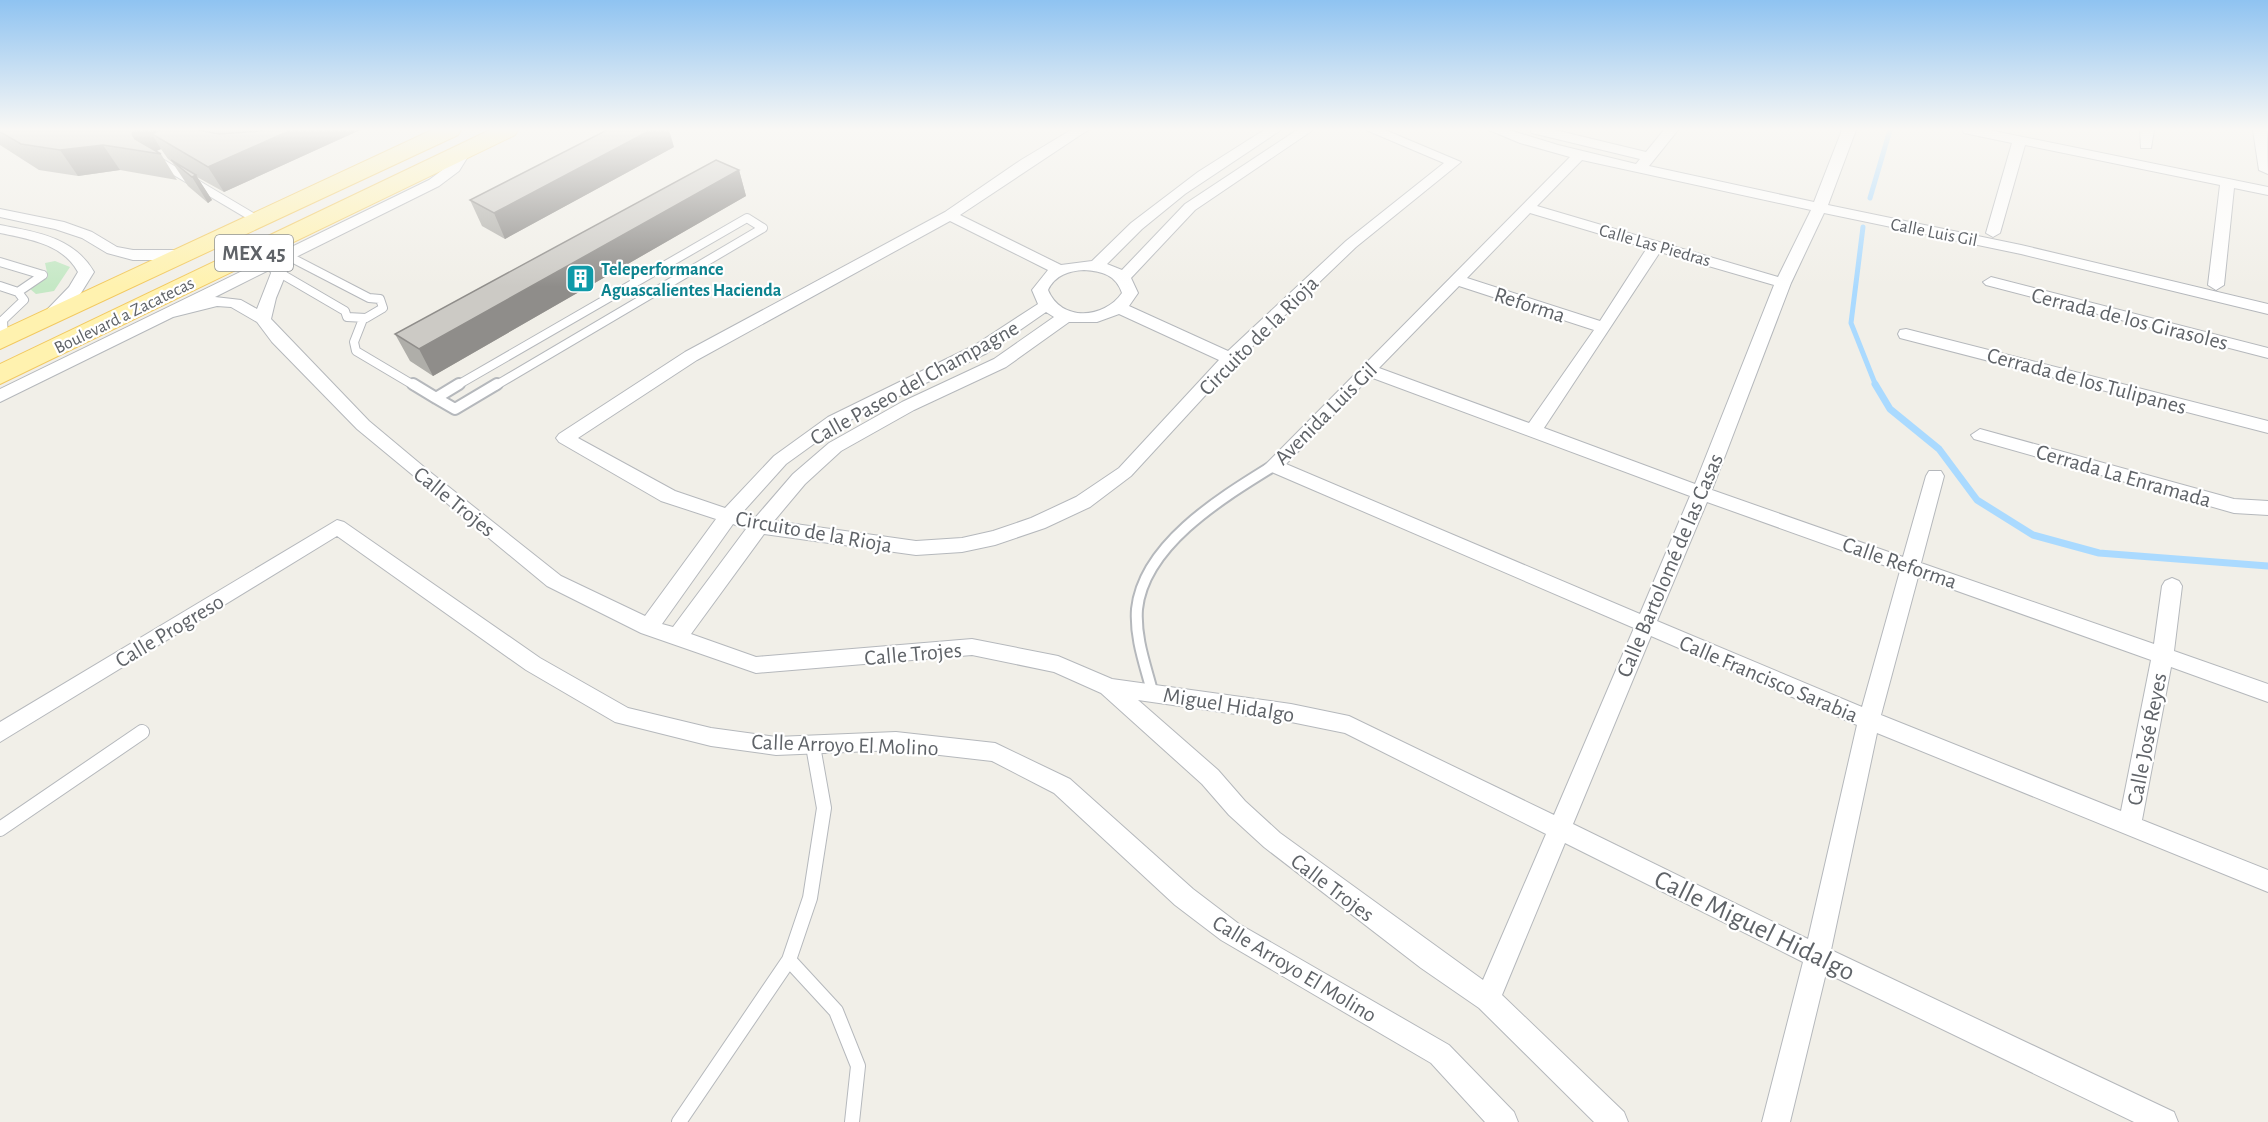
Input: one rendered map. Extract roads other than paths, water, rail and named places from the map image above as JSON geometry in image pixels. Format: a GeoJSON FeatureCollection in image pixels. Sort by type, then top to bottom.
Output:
{"type":"FeatureCollection","features":[{"type":"Feature","properties":{"kind":"main road","name":"Boulevard a Zacatecas"},"geometry":{"type":"LineString","coordinates":[[2,340],[339,182]]}},
{"type":"Feature","properties":{"kind":"main road","name":"Boulevard a Zacatecas"},"geometry":{"type":"LineString","coordinates":[[0,375],[398,182]]}},
{"type":"Feature","properties":{"kind":"street"},"geometry":{"type":"LineString","coordinates":[[0,396],[167,314],[272,269],[286,255],[435,182]]}},
{"type":"Feature","properties":{"kind":"street","name":"Circuito de la Rioja"},"geometry":{"type":"LineString","coordinates":[[998,182],[950,215],[691,356],[565,438],[668,496],[759,526],[916,548],[973,542],[1038,523],[1083,502],[1125,472],[1230,358],[1351,244],[1428,182]]}},
{"type":"Feature","properties":{"kind":"street"},"geometry":{"type":"LineString","coordinates":[[1097,265],[1141,223],[1194,182]]}},
{"type":"Feature","properties":{"kind":"street"},"geometry":{"type":"LineString","coordinates":[[1122,276],[1190,207],[1227,182]]}},
{"type":"Feature","properties":{"kind":"street","name":"Avenida Luis Gil"},"geometry":{"type":"LineString","coordinates":[[1273,466],[1552,182]]}},
{"type":"Feature","properties":{"kind":"street","name":"Calle Luis Gil"},"geometry":{"type":"LineString","coordinates":[[1732,182],[2268,309]]}},
{"type":"Feature","properties":{"kind":"street","name":"Calle Bartolomé de las Casas"},"geometry":{"type":"LineString","coordinates":[[1488,999],[1701,493],[1783,283],[1829,182]]}},
{"type":"Feature","properties":{"kind":"street"},"geometry":{"type":"LineString","coordinates":[[1993,233],[2007,182]]}},
{"type":"Feature","properties":{"kind":"street"},"geometry":{"type":"LineString","coordinates":[[2225,182],[2268,191]]}},
{"type":"Feature","properties":{"kind":"street"},"geometry":{"type":"LineString","coordinates":[[2216,285],[2228,183]]}},
{"type":"Feature","properties":{"kind":"street","name":"Calle Luis Gil"},"geometry":{"type":"LineString","coordinates":[[1821,203],[1993,233],[2268,298]]}},
{"type":"Feature","properties":{"kind":"street","name":"Calle Las Piedras"},"geometry":{"type":"LineString","coordinates":[[1527,208],[1783,283]]}},
{"type":"Feature","properties":{"kind":"street"},"geometry":{"type":"LineString","coordinates":[[0,213],[59,225],[87,235],[112,250],[133,255],[186,255]]}},
{"type":"Feature","properties":{"kind":"street"},"geometry":{"type":"LineString","coordinates":[[950,215],[1059,270]]}},
{"type":"Feature","properties":{"kind":"street"},"geometry":{"type":"LineString","coordinates":[[0,229],[64,248],[82,260],[86,272],[75,290],[47,318]]}},
{"type":"Feature","properties":{"kind":"street"},"geometry":{"type":"LineString","coordinates":[[64,248],[87,235]]}},
{"type":"Feature","properties":{"kind":"street"},"geometry":{"type":"LineString","coordinates":[[1533,431],[1604,328],[1656,246]]}},
{"type":"Feature","properties":{"kind":"street"},"geometry":{"type":"LineString","coordinates":[[1097,265],[1122,276],[1130,293],[1119,308],[1095,317],[1067,316],[1046,305],[1040,290],[1042,282],[1059,270],[1097,265]]}},
{"type":"Feature","properties":{"kind":"street"},"geometry":{"type":"LineString","coordinates":[[263,319],[272,269]]}},
{"type":"Feature","properties":{"kind":"street","name":"Reforma"},"geometry":{"type":"LineString","coordinates":[[1456,280],[1604,328]]}},
{"type":"Feature","properties":{"kind":"street","name":"Cerrada de los Girasoles"},"geometry":{"type":"LineString","coordinates":[[1991,282],[2268,353]]}},
{"type":"Feature","properties":{"kind":"street","name":"Calle Trojes"},"geometry":{"type":"LineString","coordinates":[[167,314],[217,302],[235,303],[263,319],[278,338],[363,425],[424,477],[554,581],[648,627],[765,665],[972,647],[1059,664],[1109,687],[1210,777],[1237,808],[1272,840],[1430,959],[1488,999],[1614,1122]]}},
{"type":"Feature","properties":{"kind":"street","name":"Calle Paseo del Champagne"},"geometry":{"type":"LineString","coordinates":[[648,627],[728,517],[780,460],[834,421],[981,350],[1046,305]]}},
{"type":"Feature","properties":{"kind":"street"},"geometry":{"type":"LineString","coordinates":[[1119,308],[1230,358]]}},
{"type":"Feature","properties":{"kind":"street","name":"Calle Paseo del Champagne"},"geometry":{"type":"LineString","coordinates":[[677,637],[759,526],[799,479],[835,447],[908,406],[1000,363],[1067,316]]}},
{"type":"Feature","properties":{"kind":"street","name":"Cerrada de los Tulipanes"},"geometry":{"type":"LineString","coordinates":[[1906,334],[2268,427]]}},
{"type":"Feature","properties":{"kind":"street","name":"Calle Reforma"},"geometry":{"type":"LineString","coordinates":[[1368,370],[1701,493],[2163,654],[2268,693]]}},
{"type":"Feature","properties":{"kind":"street","name":"Cerrada La Enramada"},"geometry":{"type":"LineString","coordinates":[[1980,435],[2234,506],[2268,508]]}},
{"type":"Feature","properties":{"kind":"street","name":"Calle Francisco Sarabia"},"geometry":{"type":"LineString","coordinates":[[1273,466],[1869,720],[2130,823],[2268,881]]}},
{"type":"Feature","properties":{"kind":"street"},"geometry":{"type":"LineString","coordinates":[[1776,1122],[1817,956],[1869,720],[1935,476]]}},
{"type":"Feature","properties":{"kind":"street","name":"Calle Progreso"},"geometry":{"type":"LineString","coordinates":[[0,733],[337,527]]}},
{"type":"Feature","properties":{"kind":"street","name":"Calle Arroyo El Molino"},"geometry":{"type":"LineString","coordinates":[[337,527],[533,664],[623,716],[711,737],[776,746],[896,741],[995,752],[1062,786],[1184,897],[1230,932],[1440,1054],[1504,1122]]}},
{"type":"Feature","properties":{"kind":"street","name":"Calle José Reyes"},"geometry":{"type":"LineString","coordinates":[[2130,823],[2163,654],[2172,586]]}},
{"type":"Feature","properties":{"kind":"street","name":"Miguel Hidalgo"},"geometry":{"type":"LineString","coordinates":[[1109,687],[1152,691],[1291,713],[1349,725]]}},
{"type":"Feature","properties":{"kind":"street","name":"Calle Miguel Hidalgo"},"geometry":{"type":"LineString","coordinates":[[1349,725],[1817,956],[2164,1122]]}},
{"type":"Feature","properties":{"kind":"lane"},"geometry":{"type":"LineString","coordinates":[[195,182],[259,220]]}},
{"type":"Feature","properties":{"kind":"lane"},"geometry":{"type":"LineString","coordinates":[[363,319],[354,342],[356,351],[435,398],[455,409],[764,228],[747,218],[435,398]]}},
{"type":"Feature","properties":{"kind":"lane"},"geometry":{"type":"LineString","coordinates":[[272,269],[345,311],[346,317],[363,319],[380,311],[383,302],[369,298],[286,255]]}},
{"type":"Feature","properties":{"kind":"lane"},"geometry":{"type":"LineString","coordinates":[[0,262],[43,275],[18,292]]}},
{"type":"Feature","properties":{"kind":"lane"},"geometry":{"type":"LineString","coordinates":[[0,286],[18,292],[24,300],[3,320],[2,340]]}},
{"type":"Feature","properties":{"kind":"lane","name":"Avenida Luis Gil"},"geometry":{"type":"LineString","coordinates":[[1152,691],[1138,636],[1140,601],[1148,578],[1170,543],[1197,518],[1273,466]]}},
{"type":"Feature","properties":{"kind":"lane"},"geometry":{"type":"LineString","coordinates":[[0,829],[142,732]]}},
{"type":"Feature","properties":{"kind":"lane"},"geometry":{"type":"LineString","coordinates":[[680,1122],[789,960],[810,898],[824,808],[813,746]]}},
{"type":"Feature","properties":{"kind":"lane"},"geometry":{"type":"LineString","coordinates":[[789,960],[836,1011],[858,1066],[852,1122]]}},
{"type":"Feature","properties":{"kind":"waterway"},"geometry":{"type":"LineString","coordinates":[[1870,198],[1875,182]]}},
{"type":"Feature","properties":{"kind":"waterway"},"geometry":{"type":"LineString","coordinates":[[1863,227],[1851,323],[1876,385]]}},
{"type":"Feature","properties":{"kind":"waterway"},"geometry":{"type":"LineString","coordinates":[[1876,385],[1890,409],[1939,449],[1977,500],[2033,535],[2099,553],[2268,566]]}},
{"type":"Feature","properties":{"kind":"place","name":"Teleperformance Aguascalientes Hacienda"},"geometry":{"type":"Point","coordinates":[580,279]}}]}
